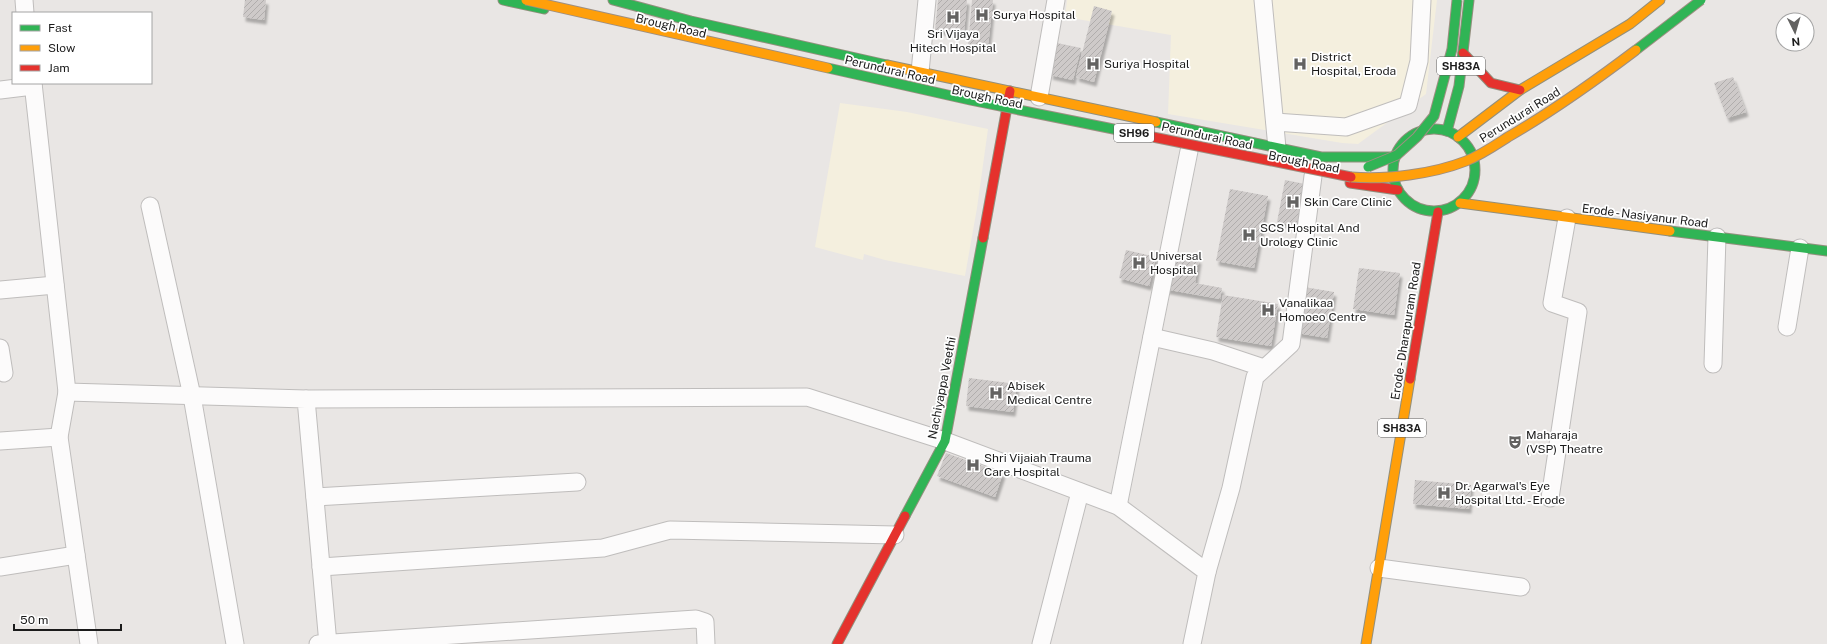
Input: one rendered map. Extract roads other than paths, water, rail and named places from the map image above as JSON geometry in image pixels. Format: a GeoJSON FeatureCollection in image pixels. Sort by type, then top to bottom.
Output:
{"type":"FeatureCollection","features":[{"type":"Feature","properties":{"kind":"main road","name":"Brough Road"},"geometry":{"type":"LineString","coordinates":[[503,0],[897,90],[1313,176],[1398,190]]}},
{"type":"Feature","properties":{"kind":"main road","name":"Perundurai Road"},"geometry":{"type":"LineString","coordinates":[[526,0],[970,100],[1252,158],[1360,177],[1389,176],[1427,171],[1465,161],[1484,152],[1546,116],[1704,2]]}},
{"type":"Feature","properties":{"kind":"main road"},"geometry":{"type":"LineString","coordinates":[[1368,167],[1397,155],[1417,138],[1434,116],[1452,49],[1457,0]]}},
{"type":"Feature","properties":{"kind":"main road","name":"SH83A"},"geometry":{"type":"LineString","coordinates":[[1447,131],[1459,86],[1469,0]]}},
{"type":"Feature","properties":{"kind":"main road"},"geometry":{"type":"LineString","coordinates":[[1458,137],[1520,90],[1630,24],[1660,0]]}},
{"type":"Feature","properties":{"kind":"main road"},"geometry":{"type":"LineString","coordinates":[[1475,162],[1537,131],[1639,57],[1704,2]]}},
{"type":"Feature","properties":{"kind":"main road","name":"Brough Road"},"geometry":{"type":"LineString","coordinates":[[617,3],[920,72],[1278,148],[1321,156],[1394,157]]}},
{"type":"Feature","properties":{"kind":"main road","name":"Perundurai Road"},"geometry":{"type":"LineString","coordinates":[[617,3],[799,54],[1268,151],[1339,164],[1368,167],[1412,166],[1419,164]]}},
{"type":"Feature","properties":{"kind":"main road"},"geometry":{"type":"LineString","coordinates":[[1463,53],[1491,83],[1520,90]]}},
{"type":"Feature","properties":{"kind":"main road","name":"Perundurai Road"},"geometry":{"type":"LineString","coordinates":[[1461,153],[1502,134],[1565,89]]}},
{"type":"Feature","properties":{"kind":"main road","name":"Nachiyappa Veethi"},"geometry":{"type":"LineString","coordinates":[[837,644],[946,441],[1010,91]]}},
{"type":"Feature","properties":{"kind":"main road"},"geometry":{"type":"LineString","coordinates":[[1433,129],[1447,131],[1468,145],[1475,162],[1474,182],[1460,203],[1438,212],[1419,208],[1407,201],[1398,190],[1393,177],[1394,157],[1407,139],[1419,132],[1433,129]]}},
{"type":"Feature","properties":{"kind":"main road","name":"Erode - Nasiyanur Road"},"geometry":{"type":"LineString","coordinates":[[1460,203],[1827,252]]}},
{"type":"Feature","properties":{"kind":"main road","name":"Erode - Dharapuram Road"},"geometry":{"type":"LineString","coordinates":[[1366,644],[1438,212]]}},
{"type":"Feature","properties":{"kind":"street"},"geometry":{"type":"LineString","coordinates":[[24,0],[25,12]]}},
{"type":"Feature","properties":{"kind":"street"},"geometry":{"type":"LineString","coordinates":[[920,72],[928,0]]}},
{"type":"Feature","properties":{"kind":"street"},"geometry":{"type":"LineString","coordinates":[[1039,97],[1056,0]]}},
{"type":"Feature","properties":{"kind":"street"},"geometry":{"type":"LineString","coordinates":[[1263,0],[1278,148]]}},
{"type":"Feature","properties":{"kind":"street"},"geometry":{"type":"LineString","coordinates":[[1275,122],[1346,127],[1408,104],[1419,62],[1422,0]]}},
{"type":"Feature","properties":{"kind":"street"},"geometry":{"type":"LineString","coordinates":[[0,90],[33,85],[67,392],[59,437],[89,644]]}},
{"type":"Feature","properties":{"kind":"street"},"geometry":{"type":"LineString","coordinates":[[1118,506],[1189,151]]}},
{"type":"Feature","properties":{"kind":"street"},"geometry":{"type":"LineString","coordinates":[[1192,644],[1207,572],[1231,488],[1255,377],[1291,344],[1313,176]]}},
{"type":"Feature","properties":{"kind":"street"},"geometry":{"type":"LineString","coordinates":[[150,206],[192,396],[236,644]]}},
{"type":"Feature","properties":{"kind":"street"},"geometry":{"type":"LineString","coordinates":[[1550,498],[1578,312],[1552,303],[1566,218]]}},
{"type":"Feature","properties":{"kind":"street"},"geometry":{"type":"LineString","coordinates":[[1713,364],[1717,237]]}},
{"type":"Feature","properties":{"kind":"street"},"geometry":{"type":"LineString","coordinates":[[1787,327],[1800,248]]}},
{"type":"Feature","properties":{"kind":"street"},"geometry":{"type":"LineString","coordinates":[[0,290],[55,285]]}},
{"type":"Feature","properties":{"kind":"street"},"geometry":{"type":"LineString","coordinates":[[1152,337],[1213,351],[1264,368]]}},
{"type":"Feature","properties":{"kind":"street"},"geometry":{"type":"LineString","coordinates":[[0,348],[4,373]]}},
{"type":"Feature","properties":{"kind":"street"},"geometry":{"type":"LineString","coordinates":[[67,392],[306,398],[808,397],[946,441],[1118,506],[1207,572]]}},
{"type":"Feature","properties":{"kind":"street"},"geometry":{"type":"LineString","coordinates":[[306,398],[321,567],[325,644],[696,619],[705,622],[706,644]]}},
{"type":"Feature","properties":{"kind":"street"},"geometry":{"type":"LineString","coordinates":[[0,441],[59,437]]}},
{"type":"Feature","properties":{"kind":"street"},"geometry":{"type":"LineString","coordinates":[[315,497],[577,482]]}},
{"type":"Feature","properties":{"kind":"street"},"geometry":{"type":"LineString","coordinates":[[1041,644],[1080,492]]}},
{"type":"Feature","properties":{"kind":"street"},"geometry":{"type":"LineString","coordinates":[[321,567],[603,548],[670,530],[895,535]]}},
{"type":"Feature","properties":{"kind":"street"},"geometry":{"type":"LineString","coordinates":[[0,567],[76,555]]}},
{"type":"Feature","properties":{"kind":"street"},"geometry":{"type":"LineString","coordinates":[[1379,568],[1521,587]]}},
{"type":"Feature","properties":{"kind":"place","name":"Surya Hospital"},"geometry":{"type":"Point","coordinates":[982,15]}},
{"type":"Feature","properties":{"kind":"place","name":"Sri Vijaya Hitech Hospital"},"geometry":{"type":"Point","coordinates":[953,17]}},
{"type":"Feature","properties":{"kind":"place","name":"Suriya Hospital"},"geometry":{"type":"Point","coordinates":[1093,64]}},
{"type":"Feature","properties":{"kind":"place","name":"District Hospital, Eroda"},"geometry":{"type":"Point","coordinates":[1300,64]}},
{"type":"Feature","properties":{"kind":"place","name":"Skin Care Clinic"},"geometry":{"type":"Point","coordinates":[1293,202]}},
{"type":"Feature","properties":{"kind":"place","name":"SCS Hospital And Urology Clinic"},"geometry":{"type":"Point","coordinates":[1249,235]}},
{"type":"Feature","properties":{"kind":"place","name":"Universal Hospital"},"geometry":{"type":"Point","coordinates":[1139,263]}},
{"type":"Feature","properties":{"kind":"place","name":"Vanalikaa Homoeo Centre"},"geometry":{"type":"Point","coordinates":[1268,310]}},
{"type":"Feature","properties":{"kind":"place","name":"Abisek Medical Centre"},"geometry":{"type":"Point","coordinates":[996,393]}},
{"type":"Feature","properties":{"kind":"place","name":"Maharaja (VSP) Theatre"},"geometry":{"type":"Point","coordinates":[1515,442]}},
{"type":"Feature","properties":{"kind":"place","name":"Shri Vijaiah Trauma Care Hospital"},"geometry":{"type":"Point","coordinates":[973,465]}},
{"type":"Feature","properties":{"kind":"place","name":"Dr. Agarwal's Eye Hospital Ltd. - Erode"},"geometry":{"type":"Point","coordinates":[1444,493]}}]}
